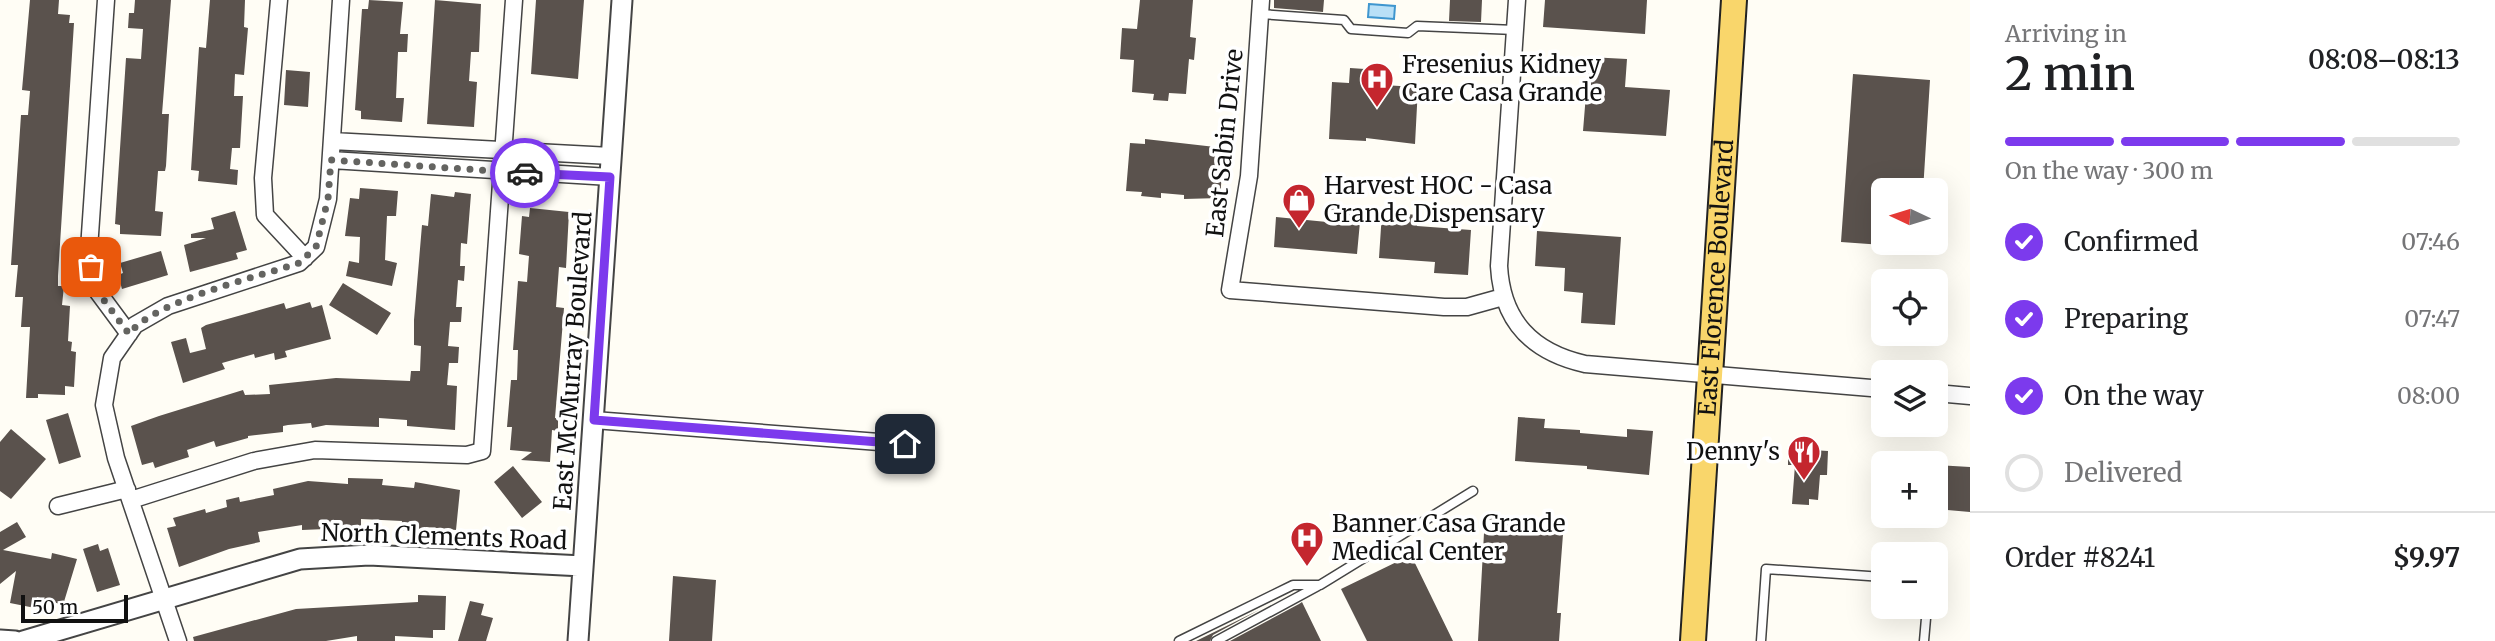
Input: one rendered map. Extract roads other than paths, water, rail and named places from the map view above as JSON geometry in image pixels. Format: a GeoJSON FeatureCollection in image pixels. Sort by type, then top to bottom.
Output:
{"type":"FeatureCollection","features":[{"type":"Feature","properties":{"kind":"main road","name":"East Florence Boulevard"},"geometry":{"type":"LineString","coordinates":[[1693,641],[1734,0]]}},
{"type":"Feature","properties":{"kind":"street"},"geometry":{"type":"LineString","coordinates":[[106,0],[89,249],[92,284],[129,334]]}},
{"type":"Feature","properties":{"kind":"street"},"geometry":{"type":"LineString","coordinates":[[279,0],[263,178],[265,215],[304,258]]}},
{"type":"Feature","properties":{"kind":"street"},"geometry":{"type":"LineString","coordinates":[[178,641],[129,495],[104,405],[112,358],[135,325],[167,306],[299,263],[316,247],[325,211],[331,160],[341,0]]}},
{"type":"Feature","properties":{"kind":"street"},"geometry":{"type":"LineString","coordinates":[[58,506],[129,495],[254,461],[314,450],[467,455],[482,451],[513,0]]}},
{"type":"Feature","properties":{"kind":"street","name":"East McMurray Boulevard"},"geometry":{"type":"LineString","coordinates":[[578,641],[622,0]]}},
{"type":"Feature","properties":{"kind":"street"},"geometry":{"type":"LineString","coordinates":[[1517,0],[1499,266],[1503,297],[1525,334],[1560,358],[1585,364],[1871,388]]}},
{"type":"Feature","properties":{"kind":"street","name":"East Sabin Drive"},"geometry":{"type":"LineString","coordinates":[[1260,7],[1249,176],[1230,290],[1444,307],[1467,307],[1503,297]]}},
{"type":"Feature","properties":{"kind":"street"},"geometry":{"type":"LineString","coordinates":[[332,141],[611,156]]}},
{"type":"Feature","properties":{"kind":"street"},"geometry":{"type":"LineString","coordinates":[[331,160],[610,177]]}},
{"type":"Feature","properties":{"kind":"street"},"geometry":{"type":"LineString","coordinates":[[1948,395],[1970,396]]}},
{"type":"Feature","properties":{"kind":"street"},"geometry":{"type":"LineString","coordinates":[[594,420],[905,444]]}},
{"type":"Feature","properties":{"kind":"street","name":"North Clements Road"},"geometry":{"type":"LineString","coordinates":[[23,641],[300,559],[369,555],[583,566]]}},
{"type":"Feature","properties":{"kind":"street"},"geometry":{"type":"LineString","coordinates":[[0,640],[15,641]]}},
{"type":"Feature","properties":{"kind":"lane"},"geometry":{"type":"LineString","coordinates":[[1260,7],[1344,20],[1351,29],[1408,33],[1417,26],[1515,30]]}},
{"type":"Feature","properties":{"kind":"lane"},"geometry":{"type":"LineString","coordinates":[[1216,641],[1320,586],[1473,491]]}},
{"type":"Feature","properties":{"kind":"lane"},"geometry":{"type":"LineString","coordinates":[[1761,641],[1766,569],[1871,576]]}},
{"type":"Feature","properties":{"kind":"lane"},"geometry":{"type":"LineString","coordinates":[[1181,640],[1293,585],[1320,586]]}},
{"type":"Feature","properties":{"kind":"lane"},"geometry":{"type":"LineString","coordinates":[[1924,641],[1926,619]]}},
{"type":"Feature","properties":{"kind":"lane"},"geometry":{"type":"LineString","coordinates":[[1181,640],[1195,641]]}},
{"type":"Feature","properties":{"kind":"water"},"geometry":{"type":"Polygon","coordinates":[[[1369,4],[1395,6],[1394,19],[1368,17],[1369,4]]]}},
{"type":"Feature","properties":{"kind":"place","name":"Fresenius Kidney Care Casa Grande"},"geometry":{"type":"Point","coordinates":[1377,109]}},
{"type":"Feature","properties":{"kind":"place","name":"Harvest HOC - Casa Grande Dispensary"},"geometry":{"type":"Point","coordinates":[1299,230]}},
{"type":"Feature","properties":{"kind":"place","name":"Denny's"},"geometry":{"type":"Point","coordinates":[1804,482]}},
{"type":"Feature","properties":{"kind":"place","name":"Banner Casa Grande Medical Center"},"geometry":{"type":"Point","coordinates":[1307,568]}}]}
